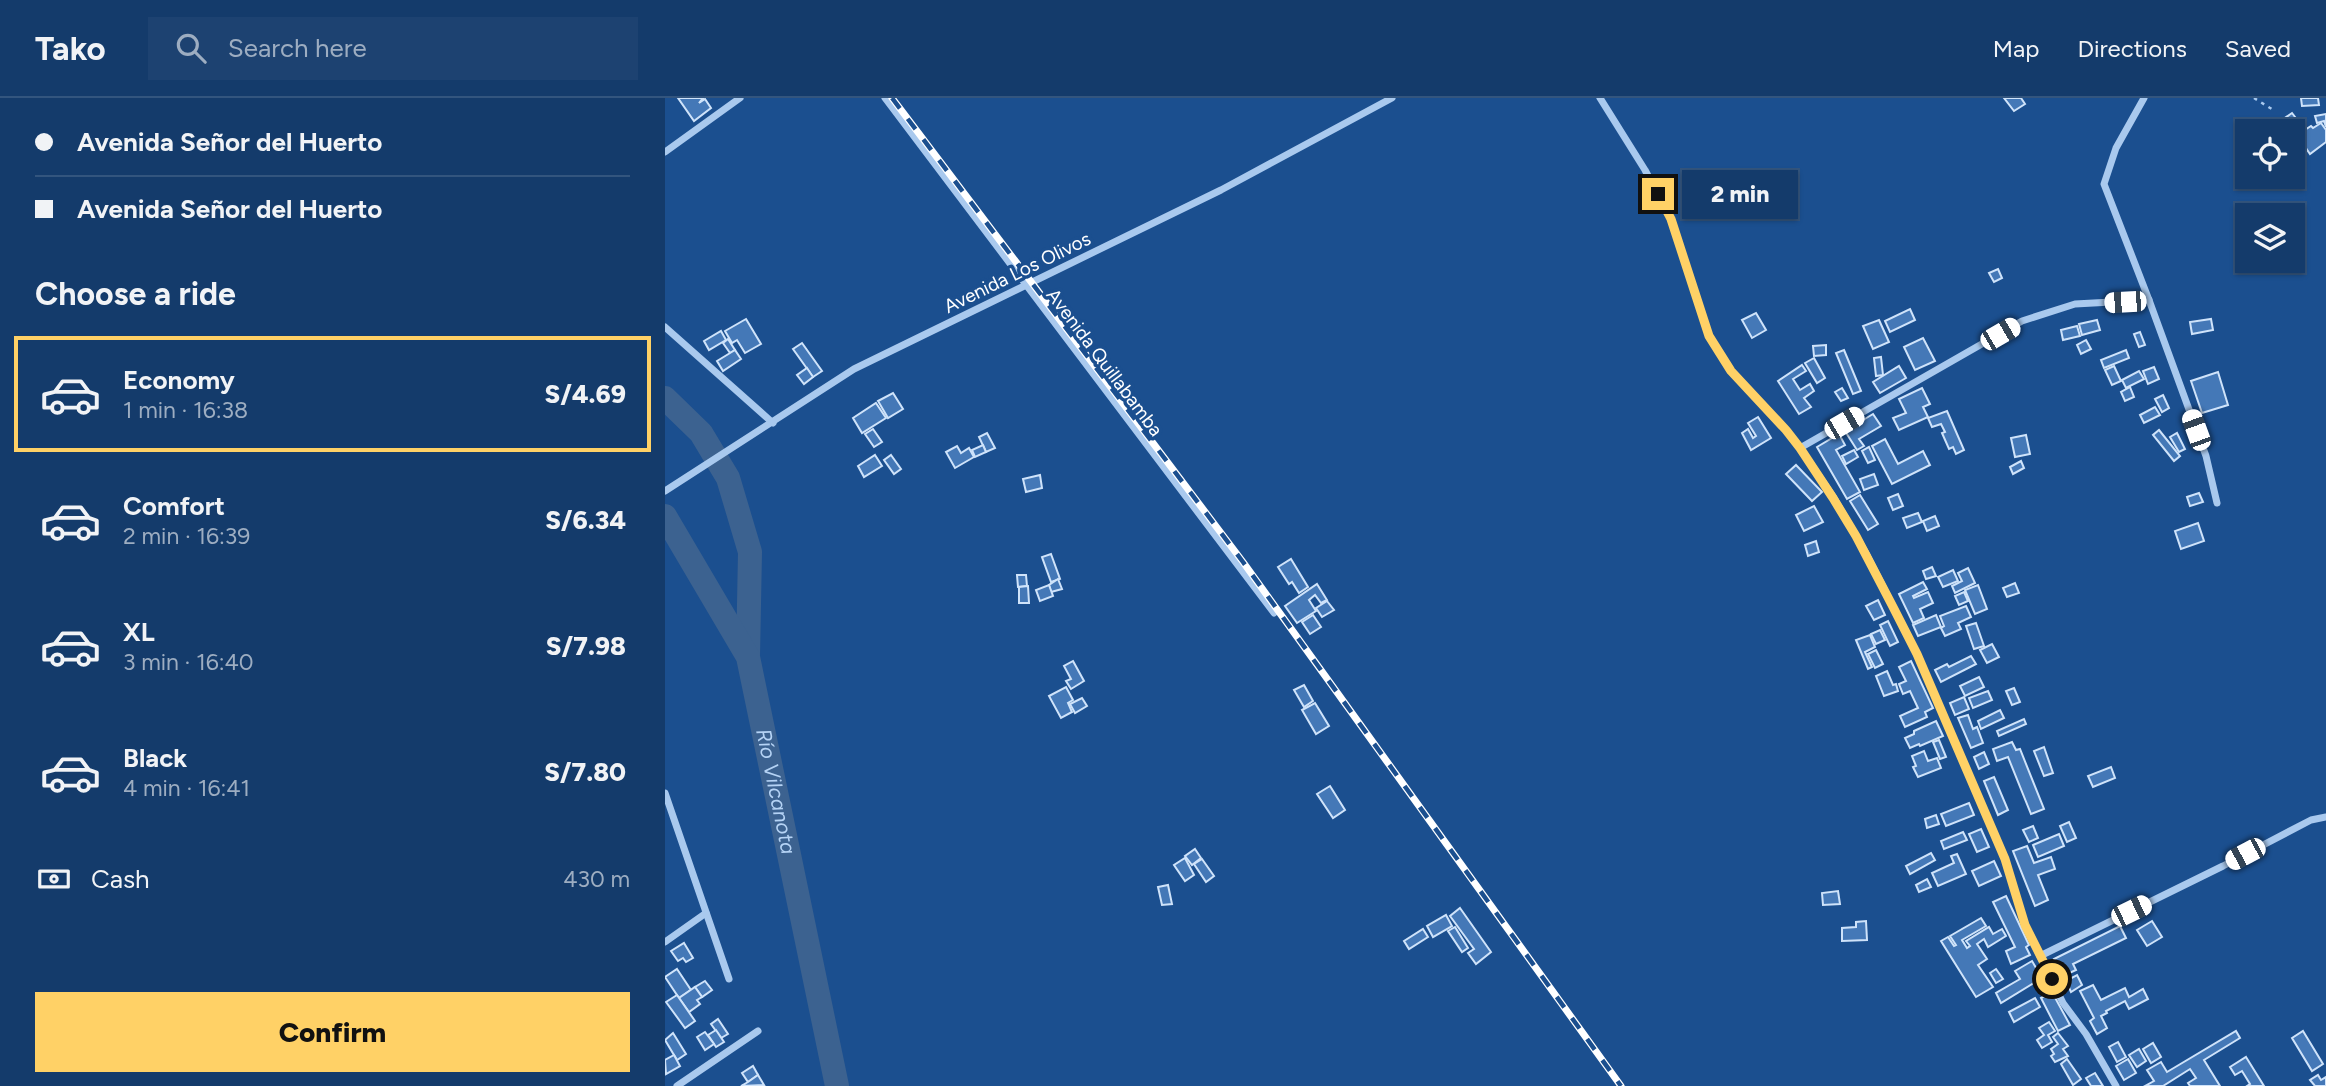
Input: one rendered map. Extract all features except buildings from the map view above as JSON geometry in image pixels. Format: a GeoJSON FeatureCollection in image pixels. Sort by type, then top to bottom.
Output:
{"type":"FeatureCollection","features":[{"type":"Feature","properties":{"kind":"street"},"geometry":{"type":"LineString","coordinates":[[665,152],[740,98]]}},
{"type":"Feature","properties":{"kind":"street","name":"Avenida Quillabamba"},"geometry":{"type":"LineString","coordinates":[[885,98],[1274,613]]}},
{"type":"Feature","properties":{"kind":"street","name":"Avenida Los Olivos"},"geometry":{"type":"LineString","coordinates":[[665,491],[854,369],[1221,190],[1392,98]]}},
{"type":"Feature","properties":{"kind":"street"},"geometry":{"type":"LineString","coordinates":[[1599,98],[1645,170],[1671,219],[1709,336],[1731,371],[1800,448],[1867,555],[1917,654],[2005,859],[2025,925],[2063,1003],[2086,1034],[2116,1086]]}},
{"type":"Feature","properties":{"kind":"street"},"geometry":{"type":"LineString","coordinates":[[2144,98],[2116,148],[2104,184],[2150,300],[2206,456],[2217,503]]}},
{"type":"Feature","properties":{"kind":"street"},"geometry":{"type":"LineString","coordinates":[[1800,448],[2022,321],[2075,304],[2150,300]]}},
{"type":"Feature","properties":{"kind":"street"},"geometry":{"type":"LineString","coordinates":[[665,327],[773,423]]}},
{"type":"Feature","properties":{"kind":"street"},"geometry":{"type":"LineString","coordinates":[[665,795],[729,979]]}},
{"type":"Feature","properties":{"kind":"street"},"geometry":{"type":"LineString","coordinates":[[2040,956],[2311,820],[2326,817]]}},
{"type":"Feature","properties":{"kind":"street"},"geometry":{"type":"LineString","coordinates":[[665,942],[706,913]]}},
{"type":"Feature","properties":{"kind":"street"},"geometry":{"type":"LineString","coordinates":[[677,1086],[758,1031]]}},
{"type":"Feature","properties":{"kind":"path"},"geometry":{"type":"LineString","coordinates":[[2254,98],[2275,111]]}},
{"type":"Feature","properties":{"kind":"waterway"},"geometry":{"type":"LineString","coordinates":[[665,398],[701,433],[728,478],[750,552],[748,656]]}},
{"type":"Feature","properties":{"kind":"waterway","name":"Río Vilcanota"},"geometry":{"type":"LineString","coordinates":[[665,516],[748,657],[837,1086]]}},
{"type":"Feature","properties":{"kind":"railway"},"geometry":{"type":"LineString","coordinates":[[892,98],[1243,562],[1621,1086]]}},
{"type":"Feature","properties":{"kind":"route"},"geometry":{"type":"LineString","coordinates":[[1658,194],[1671,219],[1709,336],[1731,371],[1800,448],[1833,498],[1867,555],[1917,654],[2005,859],[2025,925],[2052,979]]}}]}
